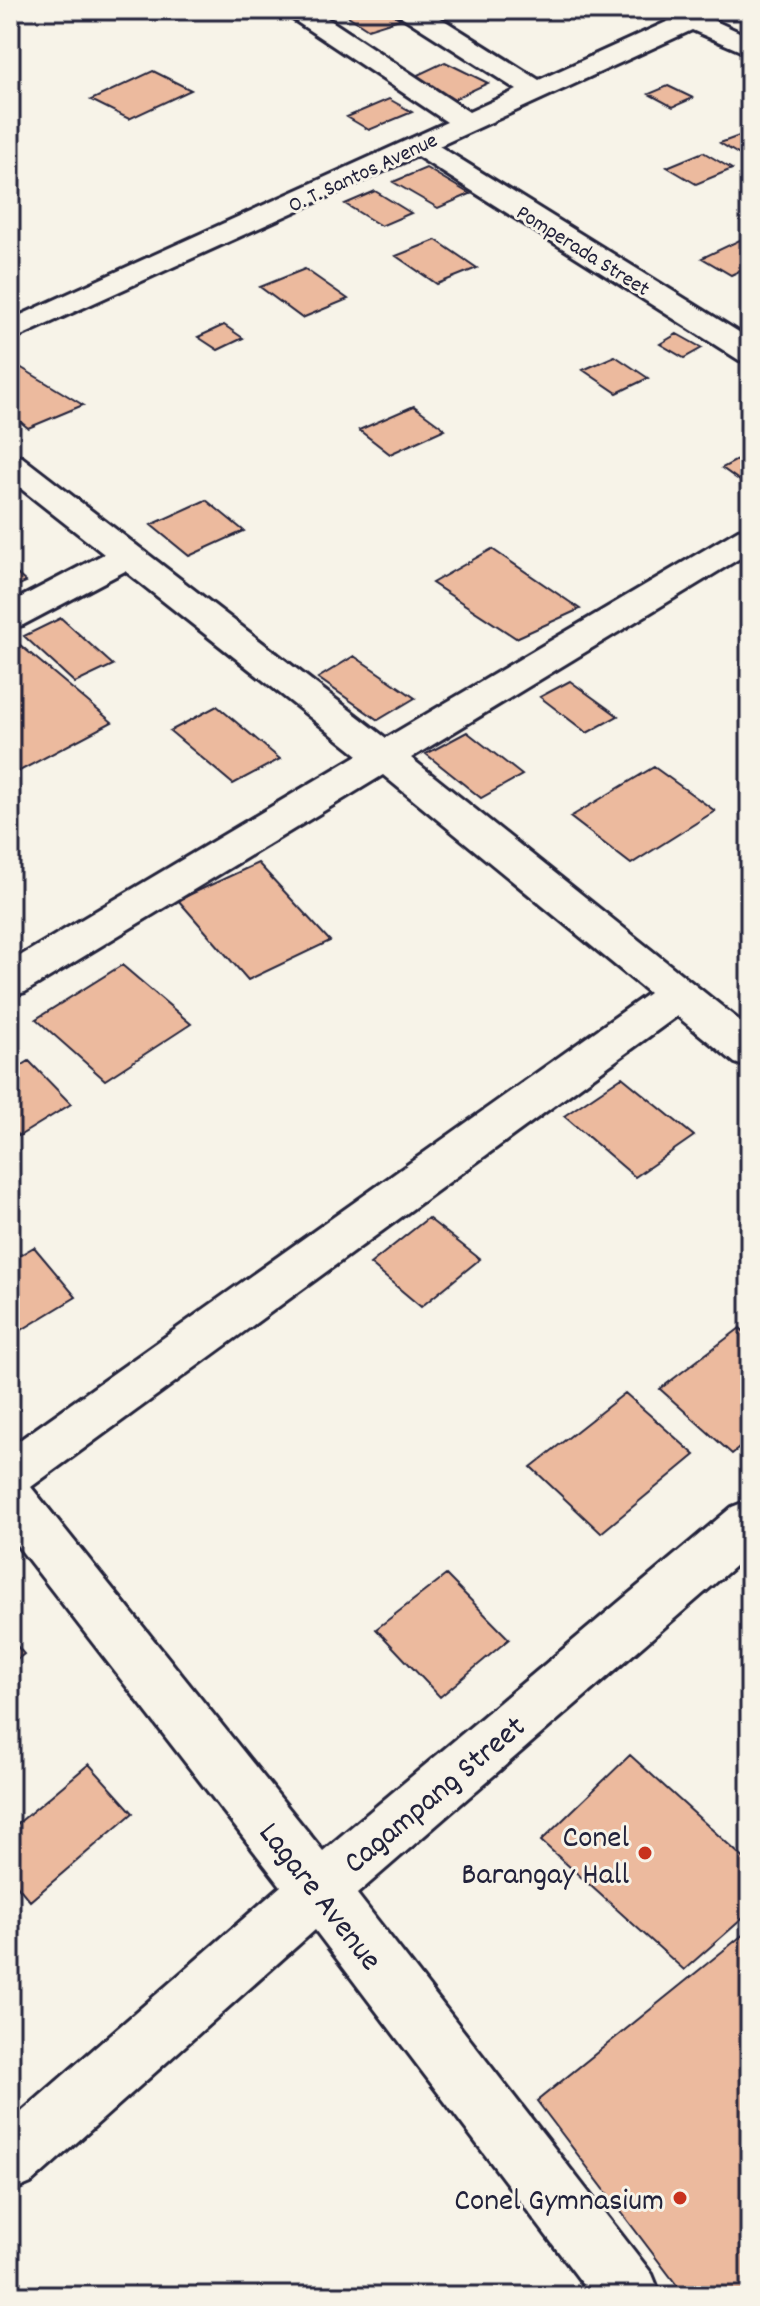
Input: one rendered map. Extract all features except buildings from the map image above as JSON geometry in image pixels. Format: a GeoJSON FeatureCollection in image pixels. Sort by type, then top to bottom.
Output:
{"type":"FeatureCollection","features":[{"type":"Feature","properties":{"kind":"street"},"geometry":{"type":"LineString","coordinates":[[297,10],[468,123]]}},
{"type":"Feature","properties":{"kind":"street"},"geometry":{"type":"LineString","coordinates":[[410,10],[537,91]]}},
{"type":"Feature","properties":{"kind":"street"},"geometry":{"type":"LineString","coordinates":[[703,15],[750,47]]}},
{"type":"Feature","properties":{"kind":"street","name":"O. T. Santos Avenue"},"geometry":{"type":"LineString","coordinates":[[10,332],[703,15]]}},
{"type":"Feature","properties":{"kind":"street","name":"Pomperada Street"},"geometry":{"type":"LineString","coordinates":[[418,145],[750,353]]}},
{"type":"Feature","properties":{"kind":"street"},"geometry":{"type":"LineString","coordinates":[[10,464],[383,755],[750,1052]]}},
{"type":"Feature","properties":{"kind":"street"},"geometry":{"type":"LineString","coordinates":[[10,981],[750,537]]}},
{"type":"Feature","properties":{"kind":"street"},"geometry":{"type":"LineString","coordinates":[[10,617],[128,556]]}},
{"type":"Feature","properties":{"kind":"street"},"geometry":{"type":"LineString","coordinates":[[10,1474],[677,994]]}},
{"type":"Feature","properties":{"kind":"street","name":"Lagare Avenue"},"geometry":{"type":"LineString","coordinates":[[10,1498],[319,1890],[630,2296]]}},
{"type":"Feature","properties":{"kind":"street","name":"Cagampang Street"},"geometry":{"type":"LineString","coordinates":[[10,2162],[319,1890],[750,1522]]}},
{"type":"Feature","properties":{"kind":"place","name":"Conel Barangay Hall"},"geometry":{"type":"Point","coordinates":[645,1853]}},
{"type":"Feature","properties":{"kind":"place","name":"Conel Gymnasium"},"geometry":{"type":"Point","coordinates":[680,2198]}}]}
